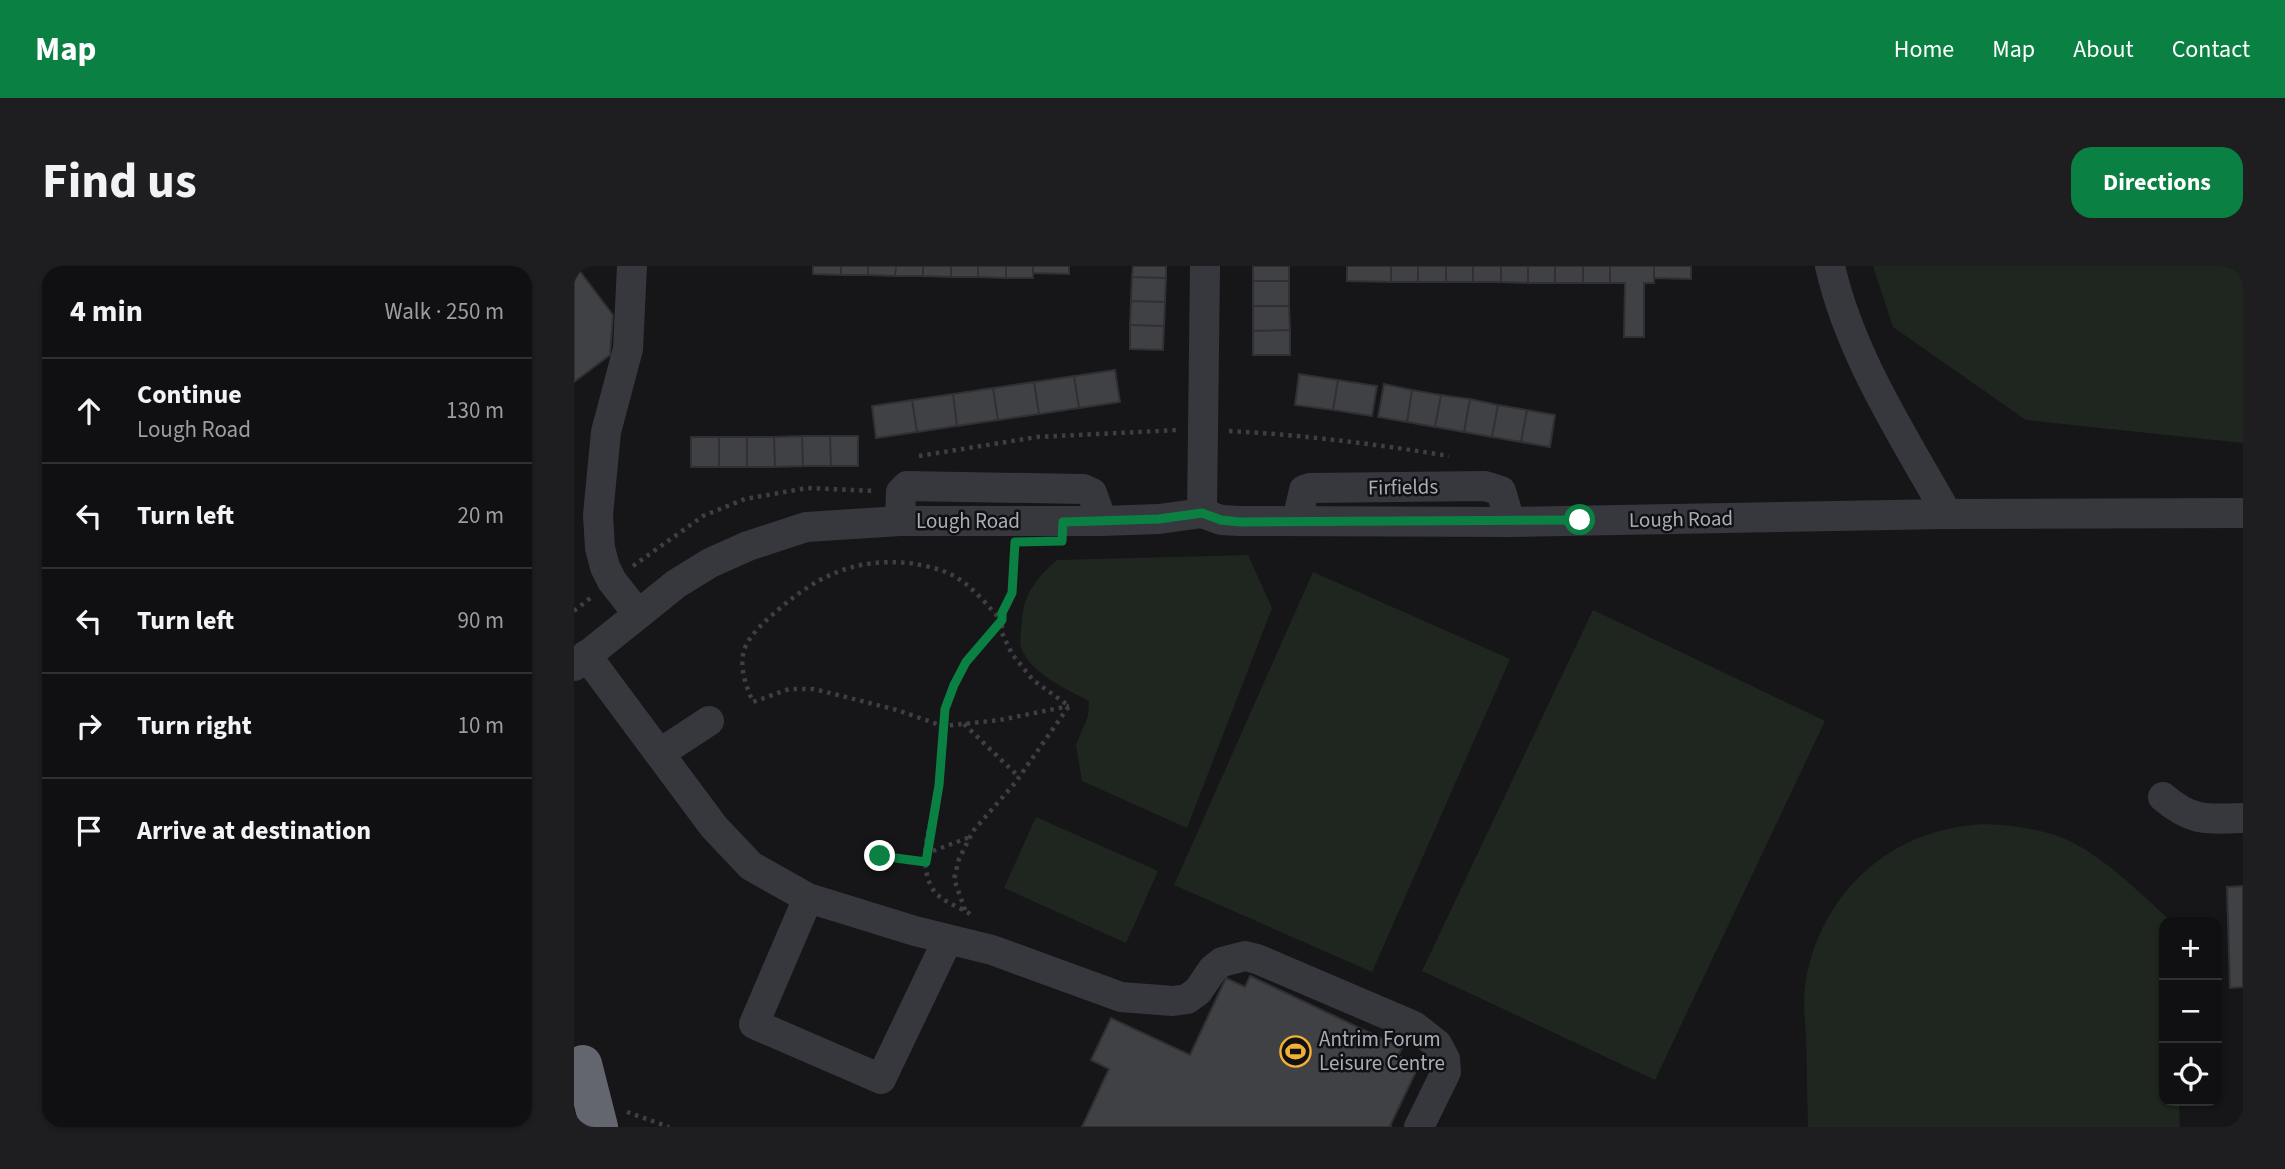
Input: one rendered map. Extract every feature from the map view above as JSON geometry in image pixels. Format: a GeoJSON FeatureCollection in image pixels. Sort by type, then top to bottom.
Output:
{"type":"FeatureCollection","features":[{"type":"Feature","properties":{"kind":"highway"},"geometry":{"type":"LineString","coordinates":[[583,1064],[599,1127]]}},
{"type":"Feature","properties":{"kind":"street"},"geometry":{"type":"LineString","coordinates":[[632,266],[628,349],[606,432],[598,515],[600,548],[605,567],[612,581],[638,614]]}},
{"type":"Feature","properties":{"kind":"street"},"geometry":{"type":"LineString","coordinates":[[1202,513],[1205,266]]}},
{"type":"Feature","properties":{"kind":"street"},"geometry":{"type":"LineString","coordinates":[[1830,266],[1848,323],[1877,390],[1947,514]]}},
{"type":"Feature","properties":{"kind":"street","name":"Lough Road"},"geometry":{"type":"LineString","coordinates":[[580,660],[677,584],[710,563],[780,534],[806,527],[900,522],[1102,522],[1159,519],[1202,513],[1221,520],[1240,522],[1510,522],[1947,514],[2243,513]]}},
{"type":"Feature","properties":{"kind":"street"},"geometry":{"type":"LineString","coordinates":[[580,660],[660,753],[714,827],[751,866],[808,898],[992,950],[1121,997],[1173,1001],[1187,999],[1198,991],[1213,969],[1222,962],[1245,956],[1256,959],[1414,1026],[1437,1044],[1445,1059],[1447,1072],[1419,1127]]}},
{"type":"Feature","properties":{"kind":"street"},"geometry":{"type":"LineString","coordinates":[[660,753],[709,721]]}},
{"type":"Feature","properties":{"kind":"street"},"geometry":{"type":"LineString","coordinates":[[2163,797],[2180,811],[2198,817],[2243,818]]}},
{"type":"Feature","properties":{"kind":"street"},"geometry":{"type":"LineString","coordinates":[[808,898],[754,1024],[881,1079],[948,939]]}},
{"type":"Feature","properties":{"kind":"path"},"geometry":{"type":"LineString","coordinates":[[1015,542],[1012,593],[1002,613],[1002,633],[1012,654],[1033,680],[1069,706]]}},
{"type":"Feature","properties":{"kind":"path"},"geometry":{"type":"LineString","coordinates":[[1002,620],[972,589],[950,573],[919,564],[885,561],[850,566],[815,581],[790,599],[756,631],[745,649],[742,664],[746,685],[753,702],[789,689],[814,689],[897,710],[943,726],[1000,720],[1069,706]]}},
{"type":"Feature","properties":{"kind":"path"},"geometry":{"type":"LineString","coordinates":[[973,916],[946,901],[932,889],[926,871],[925,854],[939,785],[943,726],[949,697],[966,662],[1002,620]]}},
{"type":"Feature","properties":{"kind":"path"},"geometry":{"type":"LineString","coordinates":[[965,911],[954,879],[959,859],[970,837],[1019,777],[1069,706]]}},
{"type":"Feature","properties":{"kind":"path"},"geometry":{"type":"LineString","coordinates":[[964,724],[1019,777]]}},
{"type":"Feature","properties":{"kind":"path"},"geometry":{"type":"LineString","coordinates":[[925,854],[970,837]]}},
{"type":"Feature","properties":{"kind":"path"},"geometry":{"type":"LineString","coordinates":[[880,856],[926,862]]}},
{"type":"Feature","properties":{"kind":"shaded area"},"geometry":{"type":"Polygon","coordinates":[[[1873,266],[2243,266],[2243,443],[2026,420],[1893,327],[1873,266]]]}},
{"type":"Feature","properties":{"kind":"shaded area"},"geometry":{"type":"Polygon","coordinates":[[[1248,555],[1272,608],[1187,828],[1082,781],[1076,745],[1088,716],[1089,701],[1040,673],[1021,647],[1023,610],[1038,579],[1057,560],[1248,555]]]}},
{"type":"Feature","properties":{"kind":"shaded area"},"geometry":{"type":"Polygon","coordinates":[[[1313,572],[1510,659],[1372,972],[1174,885],[1313,572]]]}},
{"type":"Feature","properties":{"kind":"shaded area"},"geometry":{"type":"Polygon","coordinates":[[[1593,610],[1825,721],[1655,1080],[1422,971],[1593,610]]]}},
{"type":"Feature","properties":{"kind":"shaded area"},"geometry":{"type":"Polygon","coordinates":[[[1036,817],[1158,871],[1126,943],[1004,888],[1036,817]]]}},
{"type":"Feature","properties":{"kind":"shaded area"},"geometry":{"type":"Polygon","coordinates":[[[1962,826],[2012,826],[2038,830],[2072,842],[2103,861],[2166,917],[2159,917],[2159,1106],[2179,1106],[2180,1127],[1808,1127],[1805,988],[1811,959],[1821,933],[1834,908],[1871,866],[1894,850],[1920,838],[1962,826]]]}},
{"type":"Feature","properties":{"kind":"building"},"geometry":{"type":"Polygon","coordinates":[[[813,266],[841,266],[841,275],[813,274],[813,266]]]}},
{"type":"Feature","properties":{"kind":"building"},"geometry":{"type":"Polygon","coordinates":[[[841,266],[868,266],[868,275],[841,275],[841,266]]]}},
{"type":"Feature","properties":{"kind":"building"},"geometry":{"type":"Polygon","coordinates":[[[868,266],[896,266],[895,276],[868,275],[868,266]]]}},
{"type":"Feature","properties":{"kind":"building"},"geometry":{"type":"Polygon","coordinates":[[[896,266],[923,266],[923,276],[895,276],[896,266]]]}},
{"type":"Feature","properties":{"kind":"building"},"geometry":{"type":"Polygon","coordinates":[[[923,266],[951,266],[951,277],[923,276],[923,266]]]}},
{"type":"Feature","properties":{"kind":"building"},"geometry":{"type":"Polygon","coordinates":[[[951,266],[978,266],[978,277],[951,277],[951,266]]]}},
{"type":"Feature","properties":{"kind":"building"},"geometry":{"type":"Polygon","coordinates":[[[978,266],[1006,266],[1006,278],[978,277],[978,266]]]}},
{"type":"Feature","properties":{"kind":"building"},"geometry":{"type":"Polygon","coordinates":[[[1006,266],[1033,266],[1033,278],[1006,278],[1006,266]]]}},
{"type":"Feature","properties":{"kind":"building"},"geometry":{"type":"Polygon","coordinates":[[[1033,266],[1069,266],[1069,274],[1033,273],[1033,266]]]}},
{"type":"Feature","properties":{"kind":"building"},"geometry":{"type":"Polygon","coordinates":[[[1133,266],[1166,266],[1166,278],[1132,277],[1133,266]]]}},
{"type":"Feature","properties":{"kind":"building"},"geometry":{"type":"Polygon","coordinates":[[[1253,266],[1289,266],[1289,281],[1253,281],[1253,266]]]}},
{"type":"Feature","properties":{"kind":"building"},"geometry":{"type":"Polygon","coordinates":[[[1347,266],[1391,266],[1391,282],[1347,281],[1347,266]]]}},
{"type":"Feature","properties":{"kind":"building"},"geometry":{"type":"Polygon","coordinates":[[[1391,266],[1418,266],[1418,282],[1391,282],[1391,266]]]}},
{"type":"Feature","properties":{"kind":"building"},"geometry":{"type":"Polygon","coordinates":[[[1418,266],[1446,266],[1446,282],[1418,282],[1418,266]]]}},
{"type":"Feature","properties":{"kind":"building"},"geometry":{"type":"Polygon","coordinates":[[[1446,266],[1473,266],[1473,282],[1446,282],[1446,266]]]}},
{"type":"Feature","properties":{"kind":"building"},"geometry":{"type":"Polygon","coordinates":[[[1473,266],[1501,266],[1501,282],[1473,282],[1473,266]]]}},
{"type":"Feature","properties":{"kind":"building"},"geometry":{"type":"Polygon","coordinates":[[[1501,266],[1528,266],[1528,283],[1501,282],[1501,266]]]}},
{"type":"Feature","properties":{"kind":"building"},"geometry":{"type":"Polygon","coordinates":[[[1528,266],[1555,266],[1555,283],[1528,283],[1528,266]]]}},
{"type":"Feature","properties":{"kind":"building"},"geometry":{"type":"Polygon","coordinates":[[[1555,266],[1583,266],[1583,283],[1555,283],[1555,266]]]}},
{"type":"Feature","properties":{"kind":"building"},"geometry":{"type":"Polygon","coordinates":[[[1583,266],[1610,266],[1610,283],[1583,283],[1583,266]]]}},
{"type":"Feature","properties":{"kind":"building"},"geometry":{"type":"Polygon","coordinates":[[[1610,266],[1654,266],[1654,283],[1644,283],[1644,337],[1624,337],[1625,283],[1610,283],[1610,266]]]}},
{"type":"Feature","properties":{"kind":"building"},"geometry":{"type":"Polygon","coordinates":[[[1654,266],[1691,266],[1691,279],[1654,278],[1654,266]]]}},
{"type":"Feature","properties":{"kind":"building"},"geometry":{"type":"Polygon","coordinates":[[[579,270],[613,315],[610,355],[574,382],[574,274],[579,270]]]}},
{"type":"Feature","properties":{"kind":"building"},"geometry":{"type":"Polygon","coordinates":[[[1132,277],[1166,278],[1165,302],[1131,301],[1132,277]]]}},
{"type":"Feature","properties":{"kind":"building"},"geometry":{"type":"Polygon","coordinates":[[[1253,281],[1289,281],[1289,306],[1253,306],[1253,281]]]}},
{"type":"Feature","properties":{"kind":"building"},"geometry":{"type":"Polygon","coordinates":[[[1131,301],[1165,302],[1164,326],[1130,325],[1131,301]]]}},
{"type":"Feature","properties":{"kind":"building"},"geometry":{"type":"Polygon","coordinates":[[[1253,306],[1289,306],[1290,330],[1253,331],[1253,306]]]}},
{"type":"Feature","properties":{"kind":"building"},"geometry":{"type":"Polygon","coordinates":[[[1130,325],[1164,326],[1163,350],[1130,349],[1130,325]]]}},
{"type":"Feature","properties":{"kind":"building"},"geometry":{"type":"Polygon","coordinates":[[[1290,330],[1290,355],[1253,355],[1253,331],[1290,330]]]}},
{"type":"Feature","properties":{"kind":"building"},"geometry":{"type":"Polygon","coordinates":[[[1115,370],[1120,402],[1079,408],[1074,376],[1115,370]]]}},
{"type":"Feature","properties":{"kind":"building"},"geometry":{"type":"Polygon","coordinates":[[[1299,374],[1338,380],[1333,410],[1295,405],[1299,374]]]}},
{"type":"Feature","properties":{"kind":"building"},"geometry":{"type":"Polygon","coordinates":[[[1074,376],[1079,408],[1039,414],[1034,382],[1074,376]]]}},
{"type":"Feature","properties":{"kind":"building"},"geometry":{"type":"Polygon","coordinates":[[[1338,380],[1377,386],[1372,416],[1333,410],[1338,380]]]}},
{"type":"Feature","properties":{"kind":"building"},"geometry":{"type":"Polygon","coordinates":[[[1034,382],[1039,414],[998,420],[993,388],[1034,382]]]}},
{"type":"Feature","properties":{"kind":"building"},"geometry":{"type":"Polygon","coordinates":[[[1384,384],[1412,390],[1407,422],[1378,417],[1384,384]]]}},
{"type":"Feature","properties":{"kind":"building"},"geometry":{"type":"Polygon","coordinates":[[[993,388],[998,420],[957,426],[953,394],[993,388]]]}},
{"type":"Feature","properties":{"kind":"building"},"geometry":{"type":"Polygon","coordinates":[[[1412,390],[1441,395],[1435,427],[1407,422],[1412,390]]]}},
{"type":"Feature","properties":{"kind":"building"},"geometry":{"type":"Polygon","coordinates":[[[953,394],[957,426],[917,432],[912,400],[953,394]]]}},
{"type":"Feature","properties":{"kind":"building"},"geometry":{"type":"Polygon","coordinates":[[[1441,395],[1470,399],[1464,432],[1435,427],[1441,395]]]}},
{"type":"Feature","properties":{"kind":"building"},"geometry":{"type":"Polygon","coordinates":[[[1470,399],[1498,405],[1492,437],[1464,432],[1470,399]]]}},
{"type":"Feature","properties":{"kind":"building"},"geometry":{"type":"Polygon","coordinates":[[[912,400],[917,432],[876,438],[872,406],[912,400]]]}},
{"type":"Feature","properties":{"kind":"building"},"geometry":{"type":"Polygon","coordinates":[[[1498,405],[1527,410],[1521,442],[1492,437],[1498,405]]]}},
{"type":"Feature","properties":{"kind":"building"},"geometry":{"type":"Polygon","coordinates":[[[1527,410],[1555,415],[1550,447],[1521,442],[1527,410]]]}},
{"type":"Feature","properties":{"kind":"building"},"geometry":{"type":"Polygon","coordinates":[[[802,436],[803,466],[775,467],[774,437],[802,436]]]}},
{"type":"Feature","properties":{"kind":"building"},"geometry":{"type":"Polygon","coordinates":[[[802,436],[830,436],[831,466],[803,466],[802,436]]]}},
{"type":"Feature","properties":{"kind":"building"},"geometry":{"type":"Polygon","coordinates":[[[830,436],[858,436],[858,466],[831,466],[830,436]]]}},
{"type":"Feature","properties":{"kind":"building"},"geometry":{"type":"Polygon","coordinates":[[[691,437],[719,437],[719,467],[691,467],[691,437]]]}},
{"type":"Feature","properties":{"kind":"building"},"geometry":{"type":"Polygon","coordinates":[[[719,437],[747,437],[747,467],[719,467],[719,437]]]}},
{"type":"Feature","properties":{"kind":"building"},"geometry":{"type":"Polygon","coordinates":[[[747,437],[774,437],[775,467],[747,467],[747,437]]]}},
{"type":"Feature","properties":{"kind":"building"},"geometry":{"type":"Polygon","coordinates":[[[2243,886],[2243,987],[2230,988],[2227,887],[2243,886]]]}},
{"type":"Feature","properties":{"kind":"building","name":"Antrim Forum Leisure Centre"},"geometry":{"type":"Polygon","coordinates":[[[1250,976],[1402,1048],[1398,1056],[1419,1065],[1390,1126],[1392,1127],[1082,1127],[1109,1069],[1091,1060],[1111,1018],[1190,1055],[1226,978],[1245,987],[1250,976]]]}},
{"type":"Feature","properties":{"kind":"place","name":"Antrim Forum Leisure Centre"},"geometry":{"type":"Point","coordinates":[1296,1051]}},
{"type":"Feature","properties":{"kind":"route"},"geometry":{"type":"LineString","coordinates":[[880,856],[926,862],[925,854],[939,785],[945,709],[966,662],[1002,620],[1002,613],[1012,593],[1015,542],[1062,541],[1063,522],[1159,519],[1202,513],[1221,520],[1240,522],[1580,520]]}}]}
